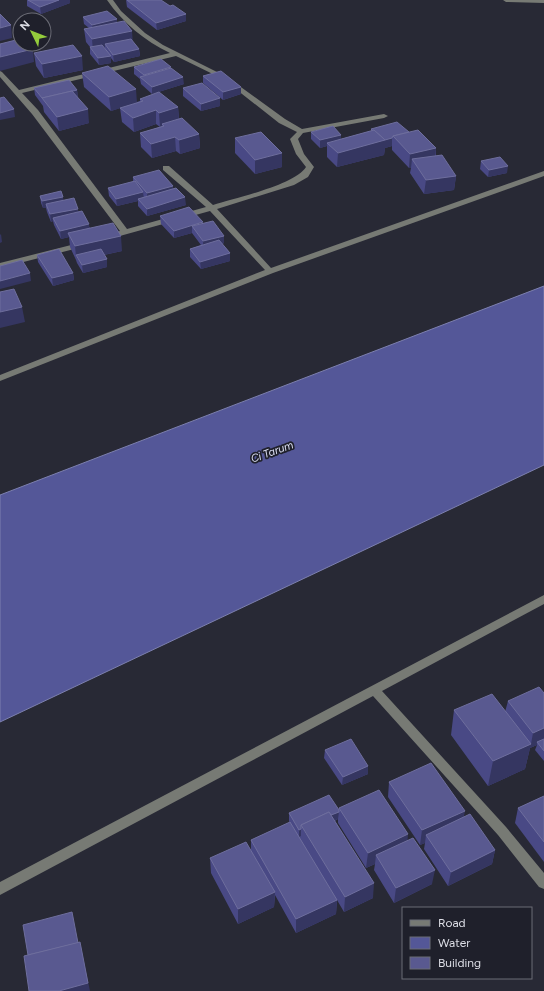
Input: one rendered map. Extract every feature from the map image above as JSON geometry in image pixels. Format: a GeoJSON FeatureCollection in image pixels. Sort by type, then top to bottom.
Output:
{"type":"FeatureCollection","features":[{"type":"Feature","properties":{"kind":"street"},"geometry":{"type":"LineString","coordinates":[[110,0],[119,12],[143,34],[161,46],[225,78],[282,121],[300,131],[384,116]]}},
{"type":"Feature","properties":{"kind":"street"},"geometry":{"type":"LineString","coordinates":[[506,0],[544,1]]}},
{"type":"Feature","properties":{"kind":"street"},"geometry":{"type":"LineString","coordinates":[[17,92],[176,54]]}},
{"type":"Feature","properties":{"kind":"street"},"geometry":{"type":"LineString","coordinates":[[0,73],[71,158],[125,232]]}},
{"type":"Feature","properties":{"kind":"street"},"geometry":{"type":"LineString","coordinates":[[0,266],[212,208],[291,183],[305,175],[310,167],[300,154],[294,139],[300,131]]}},
{"type":"Feature","properties":{"kind":"street"},"geometry":{"type":"LineString","coordinates":[[166,168],[212,208],[270,271]]}},
{"type":"Feature","properties":{"kind":"street"},"geometry":{"type":"LineString","coordinates":[[0,378],[270,271],[544,173]]}},
{"type":"Feature","properties":{"kind":"street"},"geometry":{"type":"LineString","coordinates":[[0,889],[544,599]]}},
{"type":"Feature","properties":{"kind":"street"},"geometry":{"type":"LineString","coordinates":[[375,690],[502,831],[544,883]]}},
{"type":"Feature","properties":{"kind":"water","name":"Ci Tarum"},"geometry":{"type":"Polygon","coordinates":[[[544,286],[544,465],[0,722],[0,495],[544,286]]]}},
{"type":"Feature","properties":{"kind":"building"},"geometry":{"type":"Polygon","coordinates":[[[28,0],[59,0],[40,7],[28,0]]]}},
{"type":"Feature","properties":{"kind":"building"},"geometry":{"type":"Polygon","coordinates":[[[127,0],[161,0],[170,6],[173,5],[186,14],[156,23],[127,0]]]}},
{"type":"Feature","properties":{"kind":"building"},"geometry":{"type":"Polygon","coordinates":[[[107,11],[117,19],[92,25],[83,17],[107,11]]]}},
{"type":"Feature","properties":{"kind":"building"},"geometry":{"type":"Polygon","coordinates":[[[0,14],[11,25],[0,28],[0,14]]]}},
{"type":"Feature","properties":{"kind":"building"},"geometry":{"type":"Polygon","coordinates":[[[124,21],[132,31],[92,39],[84,29],[124,21]]]}},
{"type":"Feature","properties":{"kind":"building"},"geometry":{"type":"Polygon","coordinates":[[[131,39],[139,49],[113,55],[105,44],[131,39]]]}},
{"type":"Feature","properties":{"kind":"building"},"geometry":{"type":"Polygon","coordinates":[[[12,41],[12,52],[21,52],[0,57],[0,44],[12,41]]]}},
{"type":"Feature","properties":{"kind":"building"},"geometry":{"type":"Polygon","coordinates":[[[73,45],[82,56],[42,64],[34,53],[52,52],[52,49],[73,45]]]}},
{"type":"Feature","properties":{"kind":"building"},"geometry":{"type":"Polygon","coordinates":[[[102,45],[111,56],[98,58],[90,47],[102,45]]]}},
{"type":"Feature","properties":{"kind":"building"},"geometry":{"type":"Polygon","coordinates":[[[161,59],[171,67],[144,75],[134,67],[161,59]]]}},
{"type":"Feature","properties":{"kind":"building"},"geometry":{"type":"Polygon","coordinates":[[[108,66],[136,89],[109,97],[82,73],[108,66]]]}},
{"type":"Feature","properties":{"kind":"building"},"geometry":{"type":"Polygon","coordinates":[[[171,68],[183,77],[152,87],[140,77],[171,68]]]}},
{"type":"Feature","properties":{"kind":"building"},"geometry":{"type":"Polygon","coordinates":[[[221,71],[241,87],[223,92],[203,76],[221,71]]]}},
{"type":"Feature","properties":{"kind":"building"},"geometry":{"type":"Polygon","coordinates":[[[69,80],[77,90],[42,98],[34,88],[69,80]]]}},
{"type":"Feature","properties":{"kind":"building"},"geometry":{"type":"Polygon","coordinates":[[[202,83],[220,98],[201,104],[183,88],[202,83]]]}},
{"type":"Feature","properties":{"kind":"building"},"geometry":{"type":"Polygon","coordinates":[[[72,91],[88,109],[57,117],[42,98],[72,91]]]}},
{"type":"Feature","properties":{"kind":"building"},"geometry":{"type":"Polygon","coordinates":[[[159,92],[178,107],[159,113],[156,110],[133,118],[120,108],[143,101],[140,99],[159,92]]]}},
{"type":"Feature","properties":{"kind":"building"},"geometry":{"type":"Polygon","coordinates":[[[4,97],[14,109],[0,113],[0,98],[4,97]]]}},
{"type":"Feature","properties":{"kind":"building"},"geometry":{"type":"Polygon","coordinates":[[[182,118],[199,134],[179,140],[175,137],[151,144],[140,133],[164,126],[162,124],[182,118]]]}},
{"type":"Feature","properties":{"kind":"building"},"geometry":{"type":"Polygon","coordinates":[[[397,122],[409,132],[393,136],[392,138],[385,140],[371,129],[397,122]]]}},
{"type":"Feature","properties":{"kind":"building"},"geometry":{"type":"Polygon","coordinates":[[[333,126],[341,135],[320,140],[311,132],[333,126]]]}},
{"type":"Feature","properties":{"kind":"building"},"geometry":{"type":"Polygon","coordinates":[[[374,130],[385,140],[338,153],[327,143],[374,130]]]}},
{"type":"Feature","properties":{"kind":"building"},"geometry":{"type":"Polygon","coordinates":[[[418,130],[436,148],[410,154],[393,136],[418,130]]]}},
{"type":"Feature","properties":{"kind":"building"},"geometry":{"type":"Polygon","coordinates":[[[261,132],[282,153],[255,160],[235,138],[261,132]]]}},
{"type":"Feature","properties":{"kind":"building"},"geometry":{"type":"Polygon","coordinates":[[[442,155],[456,176],[426,180],[412,159],[442,155]]]}},
{"type":"Feature","properties":{"kind":"building"},"geometry":{"type":"Polygon","coordinates":[[[500,157],[508,166],[489,170],[481,161],[500,157]]]}},
{"type":"Feature","properties":{"kind":"building"},"geometry":{"type":"Polygon","coordinates":[[[159,170],[173,186],[147,193],[133,177],[159,170]]]}},
{"type":"Feature","properties":{"kind":"building"},"geometry":{"type":"Polygon","coordinates":[[[135,181],[143,192],[116,199],[108,188],[135,181]]]}},
{"type":"Feature","properties":{"kind":"building"},"geometry":{"type":"Polygon","coordinates":[[[176,188],[185,197],[147,209],[138,199],[176,188]]]}},
{"type":"Feature","properties":{"kind":"building"},"geometry":{"type":"Polygon","coordinates":[[[61,191],[63,197],[42,201],[40,196],[61,191]]]}},
{"type":"Feature","properties":{"kind":"building"},"geometry":{"type":"Polygon","coordinates":[[[74,198],[78,209],[50,214],[46,204],[74,198]]]}},
{"type":"Feature","properties":{"kind":"building"},"geometry":{"type":"Polygon","coordinates":[[[189,207],[203,222],[174,231],[160,216],[189,207]]]}},
{"type":"Feature","properties":{"kind":"building"},"geometry":{"type":"Polygon","coordinates":[[[82,211],[89,224],[60,231],[53,218],[82,211]]]}},
{"type":"Feature","properties":{"kind":"building"},"geometry":{"type":"Polygon","coordinates":[[[213,221],[224,236],[203,241],[192,226],[213,221]]]}},
{"type":"Feature","properties":{"kind":"building"},"geometry":{"type":"Polygon","coordinates":[[[113,223],[121,236],[75,246],[68,233],[113,223]]]}},
{"type":"Feature","properties":{"kind":"building"},"geometry":{"type":"Polygon","coordinates":[[[219,240],[230,253],[200,262],[190,249],[219,240]]]}},
{"type":"Feature","properties":{"kind":"building"},"geometry":{"type":"Polygon","coordinates":[[[59,249],[73,273],[52,278],[37,255],[59,249]]]}},
{"type":"Feature","properties":{"kind":"building"},"geometry":{"type":"Polygon","coordinates":[[[101,249],[107,259],[82,265],[76,255],[101,249]]]}},
{"type":"Feature","properties":{"kind":"building"},"geometry":{"type":"Polygon","coordinates":[[[22,260],[30,273],[0,281],[0,266],[22,260]]]}},
{"type":"Feature","properties":{"kind":"building"},"geometry":{"type":"Polygon","coordinates":[[[14,289],[22,307],[0,312],[0,292],[14,289]]]}},
{"type":"Feature","properties":{"kind":"building"},"geometry":{"type":"Polygon","coordinates":[[[539,687],[544,693],[544,728],[533,733],[508,701],[539,687]]]}},
{"type":"Feature","properties":{"kind":"building"},"geometry":{"type":"Polygon","coordinates":[[[492,694],[531,744],[493,761],[454,710],[492,694]]]}},
{"type":"Feature","properties":{"kind":"building"},"geometry":{"type":"Polygon","coordinates":[[[351,739],[368,766],[343,777],[325,750],[351,739]]]}},
{"type":"Feature","properties":{"kind":"building"},"geometry":{"type":"Polygon","coordinates":[[[544,739],[544,751],[537,742],[544,739]]]}},
{"type":"Feature","properties":{"kind":"building"},"geometry":{"type":"Polygon","coordinates":[[[431,763],[465,811],[422,830],[389,782],[431,763]]]}},
{"type":"Feature","properties":{"kind":"building"},"geometry":{"type":"Polygon","coordinates":[[[379,790],[408,834],[368,853],[339,808],[379,790]]]}},
{"type":"Feature","properties":{"kind":"building"},"geometry":{"type":"Polygon","coordinates":[[[329,795],[339,812],[331,815],[329,812],[301,825],[301,829],[299,830],[289,813],[329,795]]]}},
{"type":"Feature","properties":{"kind":"building"},"geometry":{"type":"Polygon","coordinates":[[[544,796],[544,842],[518,808],[544,796]]]}},
{"type":"Feature","properties":{"kind":"building"},"geometry":{"type":"Polygon","coordinates":[[[329,812],[374,883],[345,897],[301,825],[329,812]]]}},
{"type":"Feature","properties":{"kind":"building"},"geometry":{"type":"Polygon","coordinates":[[[470,814],[495,850],[451,872],[426,835],[470,814]]]}},
{"type":"Feature","properties":{"kind":"building"},"geometry":{"type":"Polygon","coordinates":[[[290,822],[337,900],[296,919],[251,840],[290,822]]]}},
{"type":"Feature","properties":{"kind":"building"},"geometry":{"type":"Polygon","coordinates":[[[413,838],[435,870],[396,888],[376,855],[413,838]]]}},
{"type":"Feature","properties":{"kind":"building"},"geometry":{"type":"Polygon","coordinates":[[[246,842],[275,892],[238,909],[210,858],[246,842]]]}},
{"type":"Feature","properties":{"kind":"building"},"geometry":{"type":"Polygon","coordinates":[[[72,912],[78,943],[28,955],[23,925],[72,912]]]}},
{"type":"Feature","properties":{"kind":"building"},"geometry":{"type":"Polygon","coordinates":[[[80,942],[88,983],[59,991],[29,991],[24,956],[80,942]]]}}]}
